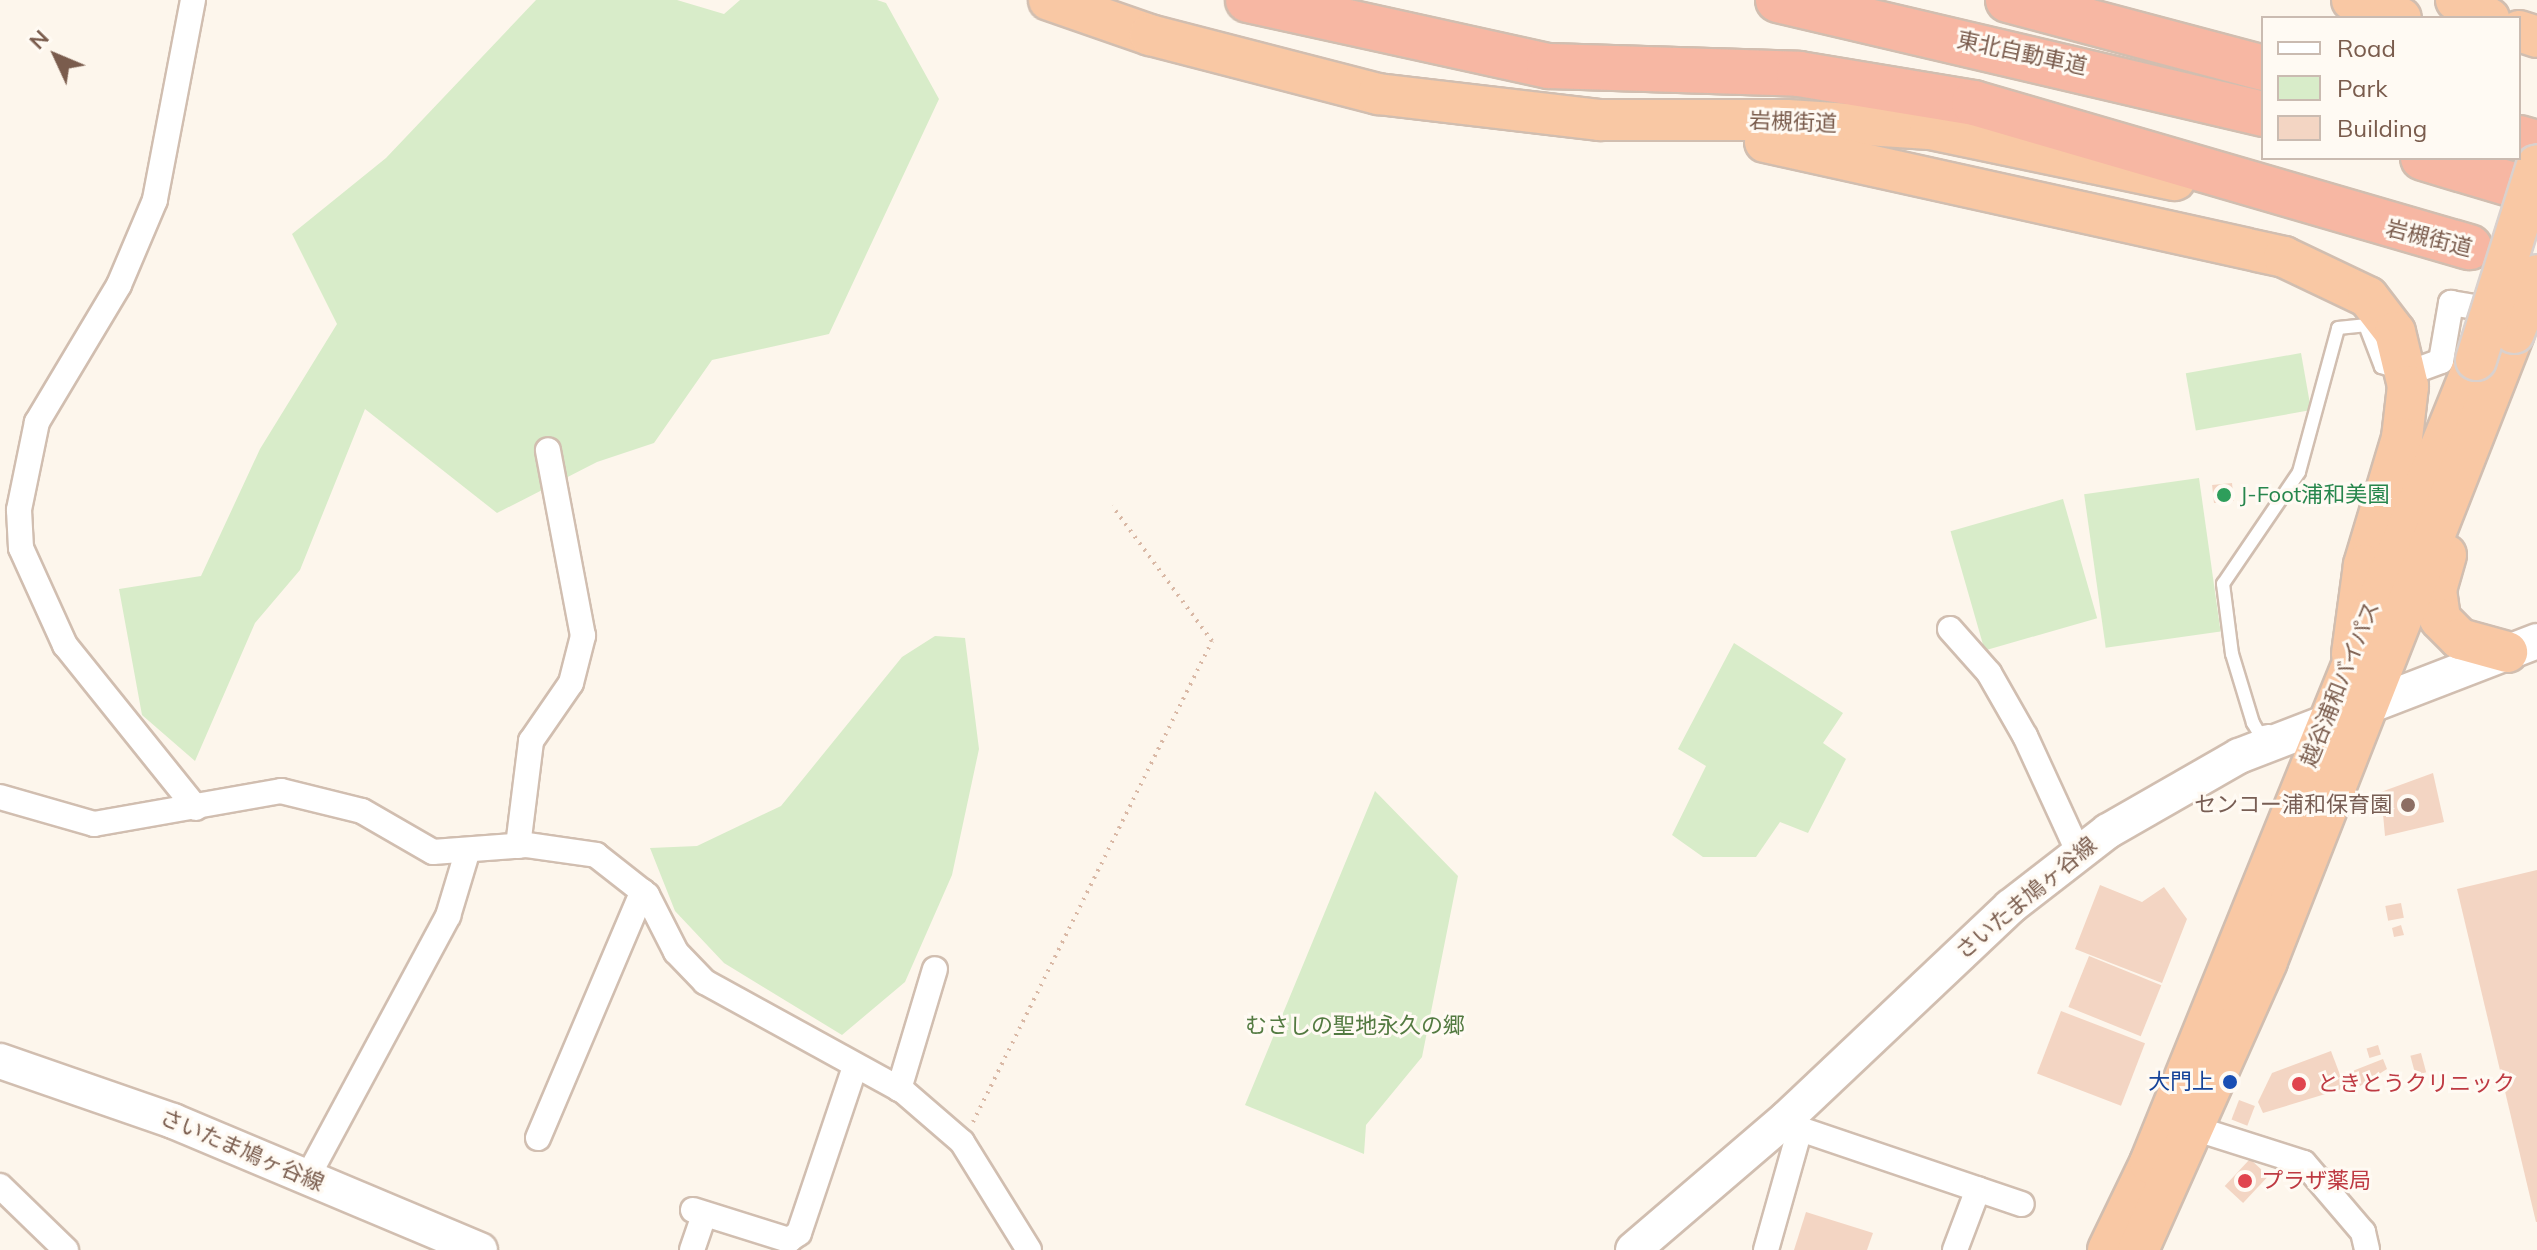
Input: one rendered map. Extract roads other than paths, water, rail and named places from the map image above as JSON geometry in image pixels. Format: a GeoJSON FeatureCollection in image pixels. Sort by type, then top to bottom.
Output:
{"type":"FeatureCollection","features":[{"type":"Feature","properties":{"kind":"highway","name":"岩槻街道"},"geometry":{"type":"LineString","coordinates":[[1049,0],[1277,70],[1518,115],[1930,129],[2469,247],[2537,266]]}},
{"type":"Feature","properties":{"kind":"highway"},"geometry":{"type":"LineString","coordinates":[[1248,0],[1549,66],[1799,74],[1974,103],[2469,247]]}},
{"type":"Feature","properties":{"kind":"highway","name":"東北自動車道"},"geometry":{"type":"LineString","coordinates":[[1778,0],[2261,114]]}},
{"type":"Feature","properties":{"kind":"highway","name":"東北自動車道"},"geometry":{"type":"LineString","coordinates":[[2008,0],[2261,67]]}},
{"type":"Feature","properties":{"kind":"highway"},"geometry":{"type":"LineString","coordinates":[[2352,0],[2396,16]]}},
{"type":"Feature","properties":{"kind":"highway"},"geometry":{"type":"LineString","coordinates":[[2456,0],[2485,16]]}},
{"type":"Feature","properties":{"kind":"highway"},"geometry":{"type":"LineString","coordinates":[[1518,115],[1824,151],[2284,257],[2345,281],[2375,304],[2395,332],[2406,374],[2402,438],[2364,565],[2352,654]]}},
{"type":"Feature","properties":{"kind":"highway"},"geometry":{"type":"LineString","coordinates":[[2430,160],[2537,192]]}},
{"type":"Feature","properties":{"kind":"highway"},"geometry":{"type":"LineString","coordinates":[[2471,371],[2537,165]]}},
{"type":"Feature","properties":{"kind":"highway","name":"越谷浦和バイパス"},"geometry":{"type":"LineString","coordinates":[[2108,1250],[2150,1163],[2352,654],[2537,207]]}},
{"type":"Feature","properties":{"kind":"highway","name":"越谷浦和バイパス"},"geometry":{"type":"LineString","coordinates":[[2138,1250],[2197,1129],[2367,706],[2524,336],[2537,275]]}},
{"type":"Feature","properties":{"kind":"highway"},"geometry":{"type":"LineString","coordinates":[[2522,647],[2447,630],[2436,590],[2524,336]]}},
{"type":"Feature","properties":{"kind":"main road","name":"さいたま鳩ヶ谷線"},"geometry":{"type":"LineString","coordinates":[[1633,1250],[1794,1123],[2078,851],[2191,780],[2325,722],[2522,647]]}},
{"type":"Feature","properties":{"kind":"main road","name":"さいたま鳩ヶ谷線"},"geometry":{"type":"LineString","coordinates":[[0,1061],[110,1096],[480,1250]]}},
{"type":"Feature","properties":{"kind":"street"},"geometry":{"type":"LineString","coordinates":[[193,0],[155,200],[119,285],[37,422],[19,510],[21,548],[65,645],[196,808]]}},
{"type":"Feature","properties":{"kind":"street"},"geometry":{"type":"LineString","coordinates":[[2406,374],[2441,361],[2446,308],[2458,299],[2524,336]]}},
{"type":"Feature","properties":{"kind":"street"},"geometry":{"type":"LineString","coordinates":[[518,846],[531,741],[571,683],[583,636],[548,450]]}},
{"type":"Feature","properties":{"kind":"street"},"geometry":{"type":"LineString","coordinates":[[1950,629],[1989,673],[2018,723],[2078,851]]}},
{"type":"Feature","properties":{"kind":"street"},"geometry":{"type":"LineString","coordinates":[[0,797],[94,824],[281,791],[362,811],[433,852],[467,853],[518,846],[596,855],[643,891],[676,952],[705,982],[899,1089],[962,1142],[1029,1250]]}},
{"type":"Feature","properties":{"kind":"street"},"geometry":{"type":"LineString","coordinates":[[307,1178],[448,916],[467,853]]}},
{"type":"Feature","properties":{"kind":"street"},"geometry":{"type":"LineString","coordinates":[[538,1138],[643,891]]}},
{"type":"Feature","properties":{"kind":"street"},"geometry":{"type":"LineString","coordinates":[[899,1089],[935,969]]}},
{"type":"Feature","properties":{"kind":"street"},"geometry":{"type":"LineString","coordinates":[[692,1250],[699,1212],[789,1240],[799,1233],[855,1067]]}},
{"type":"Feature","properties":{"kind":"street"},"geometry":{"type":"LineString","coordinates":[[1766,1250],[1794,1123],[2022,1204]]}},
{"type":"Feature","properties":{"kind":"street"},"geometry":{"type":"LineString","coordinates":[[2197,1129],[2304,1163],[2363,1232],[2367,1250]]}},
{"type":"Feature","properties":{"kind":"street"},"geometry":{"type":"LineString","coordinates":[[1955,1250],[1978,1189]]}},
{"type":"Feature","properties":{"kind":"street"},"geometry":{"type":"LineString","coordinates":[[5,1198],[66,1250]]}},
{"type":"Feature","properties":{"kind":"lane"},"geometry":{"type":"LineString","coordinates":[[2276,730],[2259,733],[2253,723],[2232,654],[2223,584],[2299,472],[2338,328],[2365,325],[2381,367],[2406,374]]}},
{"type":"Feature","properties":{"kind":"place","name":"J-Foot浦和美園"},"geometry":{"type":"Point","coordinates":[2224,495]}},
{"type":"Feature","properties":{"kind":"place","name":"センコー浦和保育園"},"geometry":{"type":"Point","coordinates":[2408,805]}},
{"type":"Feature","properties":{"kind":"place","name":"大門上"},"geometry":{"type":"Point","coordinates":[2230,1082]}},
{"type":"Feature","properties":{"kind":"place","name":"ときとうクリニック"},"geometry":{"type":"Point","coordinates":[2299,1084]}},
{"type":"Feature","properties":{"kind":"place","name":"プラザ薬局"},"geometry":{"type":"Point","coordinates":[2245,1181]}},
{"type":"Feature","properties":{"kind":"park label","name":"むさしの聖地永久の郷"},"geometry":{"type":"Point","coordinates":[1355,1026]}}]}
